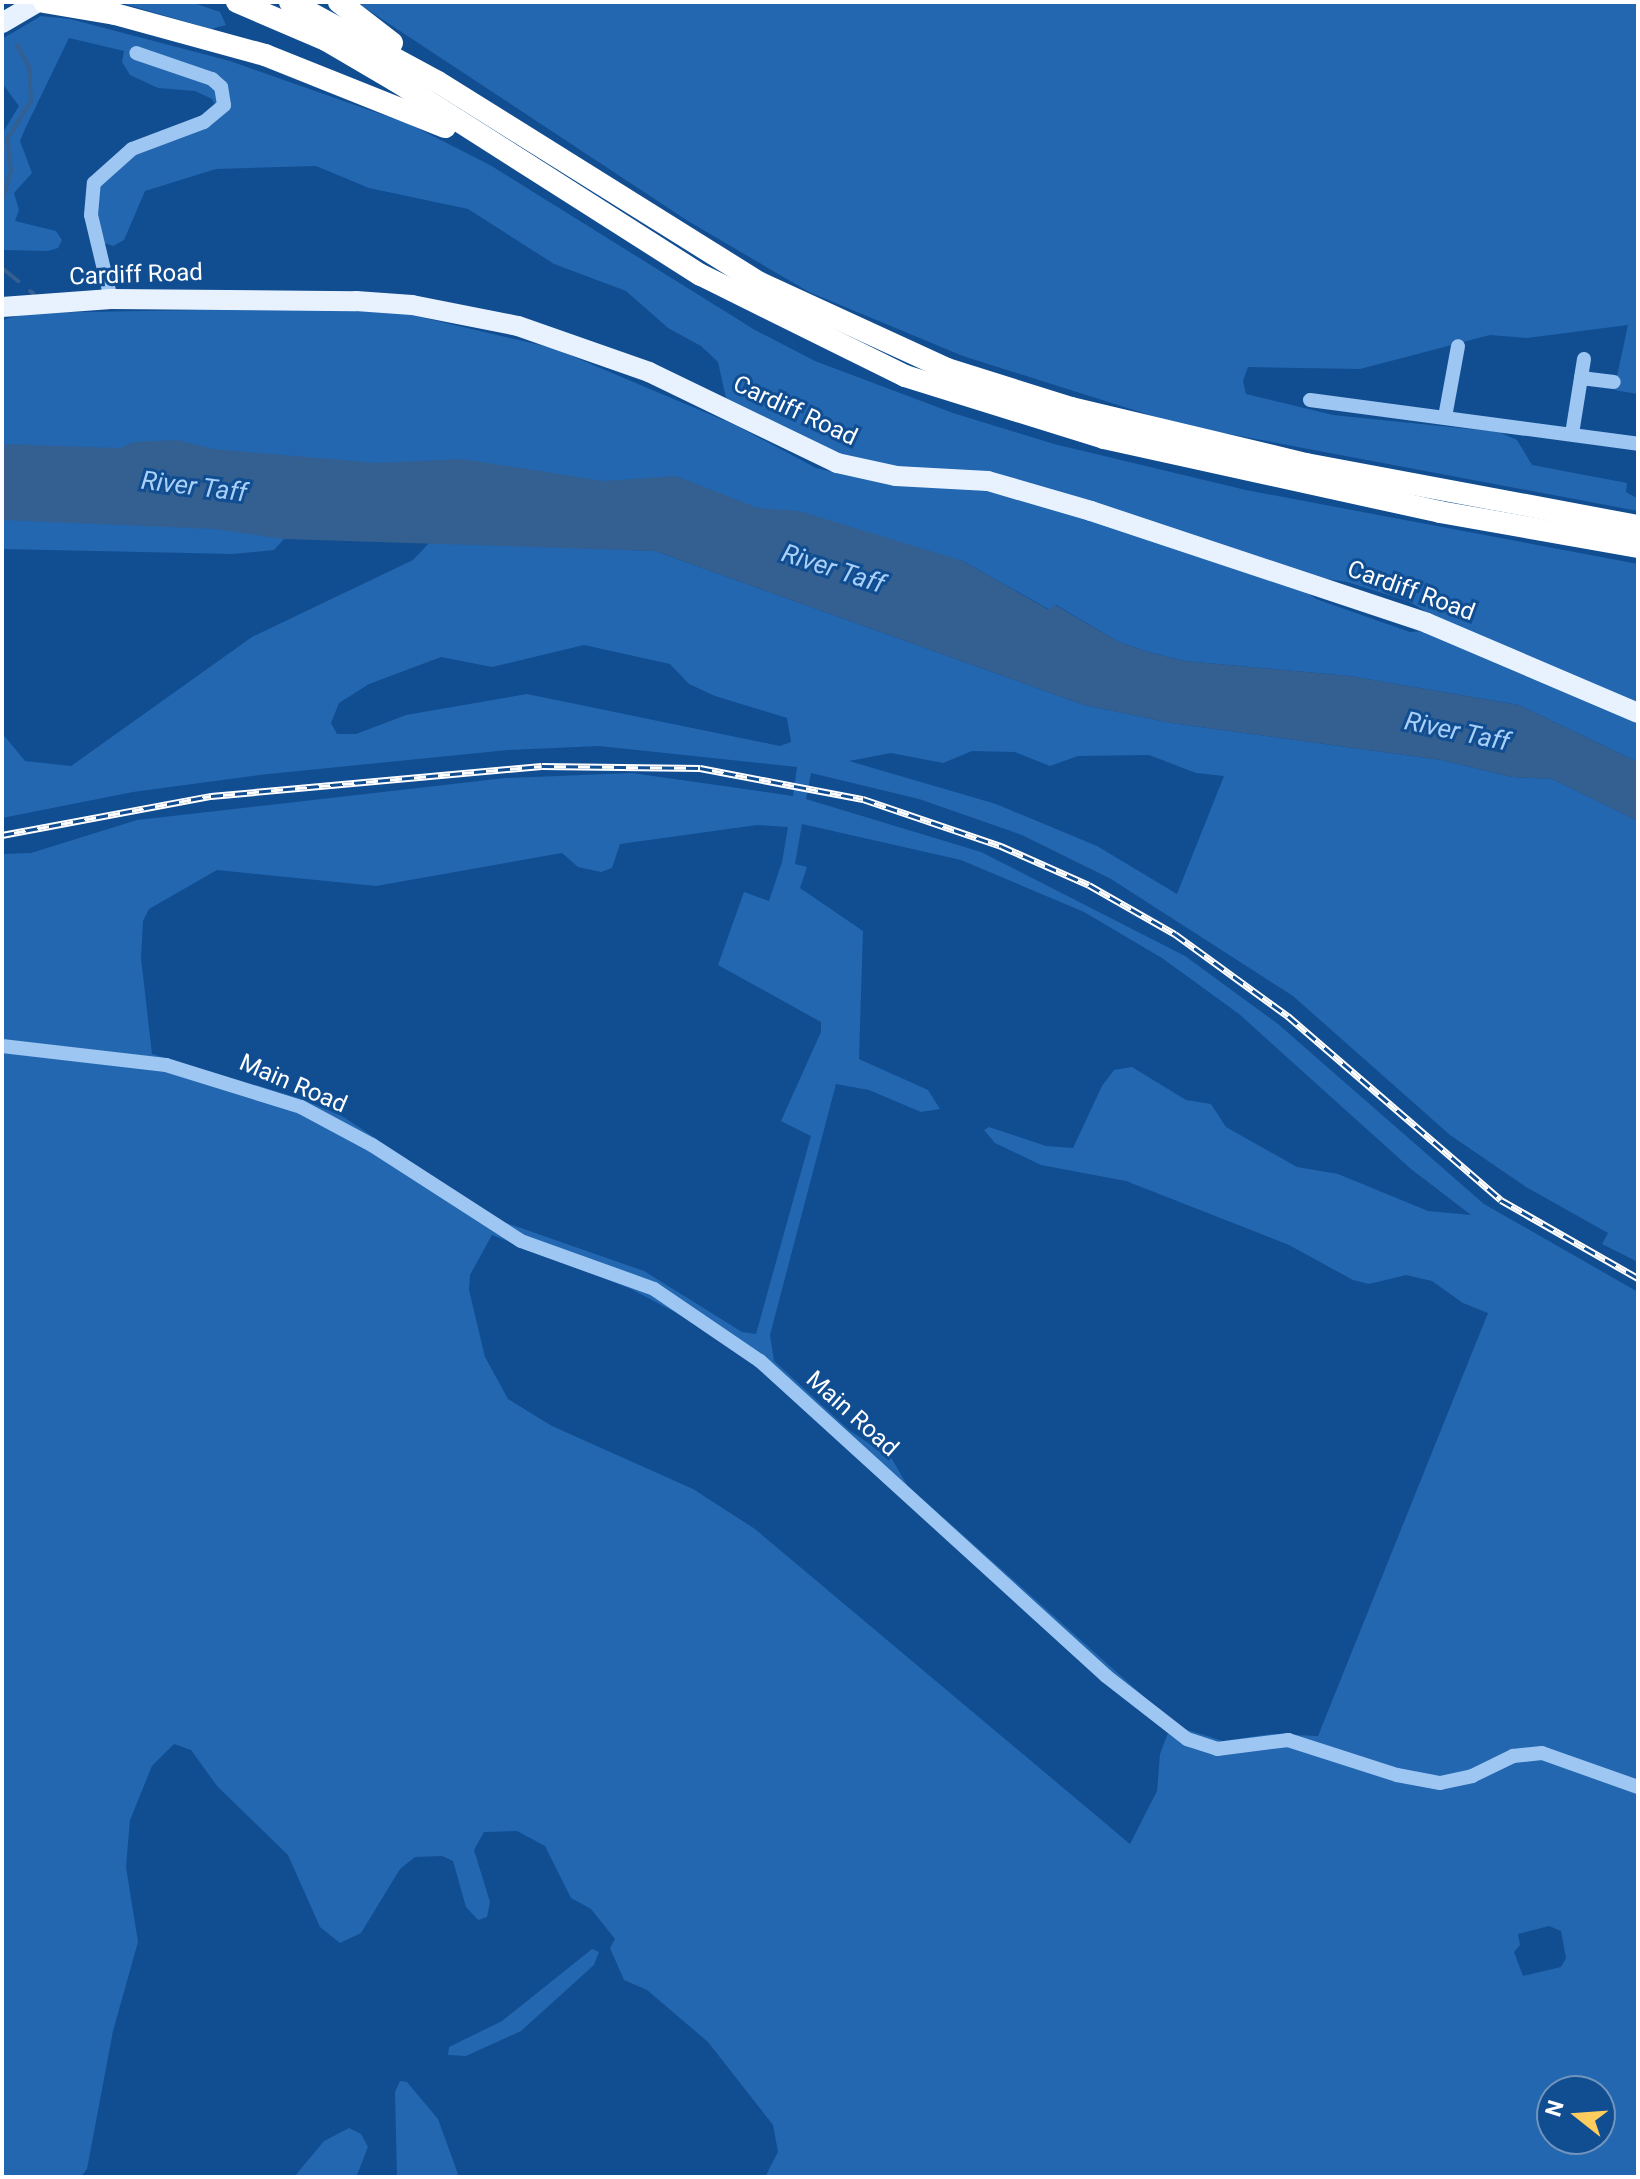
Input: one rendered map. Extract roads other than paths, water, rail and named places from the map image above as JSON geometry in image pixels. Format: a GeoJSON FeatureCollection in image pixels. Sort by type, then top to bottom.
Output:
{"type":"FeatureCollection","features":[{"type":"Feature","properties":{"kind":"highway"},"geometry":{"type":"LineString","coordinates":[[41,2],[115,14],[265,55],[494,147]]}},
{"type":"Feature","properties":{"kind":"highway"},"geometry":{"type":"LineString","coordinates":[[237,2],[326,40],[637,238],[779,317],[961,397],[1104,438],[1283,479],[1638,547]]}},
{"type":"Feature","properties":{"kind":"highway"},"geometry":{"type":"LineString","coordinates":[[290,2],[438,82],[760,283],[947,369],[1071,408],[1277,457],[1638,526]]}},
{"type":"Feature","properties":{"kind":"highway"},"geometry":{"type":"LineString","coordinates":[[339,2],[438,82]]}},
{"type":"Feature","properties":{"kind":"main road"},"geometry":{"type":"LineString","coordinates":[[2,23],[41,2]]}},
{"type":"Feature","properties":{"kind":"main road","name":"Cardiff Road"},"geometry":{"type":"LineString","coordinates":[[2,307],[111,299],[356,301],[412,305],[518,326],[649,372],[837,463],[896,476],[988,481],[1091,511],[1427,623],[1638,713]]}},
{"type":"Feature","properties":{"kind":"street"},"geometry":{"type":"LineString","coordinates":[[111,299],[91,215],[94,183],[132,149],[204,122],[224,105],[221,87],[212,79],[136,53]]}},
{"type":"Feature","properties":{"kind":"street"},"geometry":{"type":"LineString","coordinates":[[1445,417],[1458,346]]}},
{"type":"Feature","properties":{"kind":"street"},"geometry":{"type":"LineString","coordinates":[[1572,434],[1584,359]]}},
{"type":"Feature","properties":{"kind":"street"},"geometry":{"type":"LineString","coordinates":[[1581,378],[1614,382]]}},
{"type":"Feature","properties":{"kind":"street"},"geometry":{"type":"LineString","coordinates":[[1310,400],[1638,444]]}},
{"type":"Feature","properties":{"kind":"street","name":"Main Road"},"geometry":{"type":"LineString","coordinates":[[2,1046],[166,1065],[289,1102],[372,1145],[521,1241],[654,1289],[760,1361],[1106,1676],[1187,1739],[1217,1749],[1288,1740],[1397,1775],[1440,1783],[1472,1776],[1513,1756],[1542,1753],[1638,1787]]}},
{"type":"Feature","properties":{"kind":"water","name":"River Taff"},"geometry":{"type":"Polygon","coordinates":[[[177,440],[213,449],[378,463],[463,459],[603,481],[676,476],[758,508],[799,511],[963,561],[1049,610],[1055,605],[1119,642],[1149,652],[1185,661],[1350,676],[1519,705],[1638,762],[1638,821],[1552,779],[1512,777],[1441,760],[1171,723],[1084,705],[655,551],[284,539],[215,529],[2,520],[2,444],[120,448],[134,442],[177,440]]]}},
{"type":"Feature","properties":{"kind":"waterway"},"geometry":{"type":"LineString","coordinates":[[2,200],[11,170],[7,139],[31,101],[29,67],[17,45]]}},
{"type":"Feature","properties":{"kind":"waterway"},"geometry":{"type":"LineString","coordinates":[[2,268],[18,281]]}},
{"type":"Feature","properties":{"kind":"railway"},"geometry":{"type":"LineString","coordinates":[[2,835],[211,796],[542,766],[700,768],[863,799],[1001,846],[1089,885],[1175,934],[1288,1016],[1501,1200],[1638,1278]]}}]}
